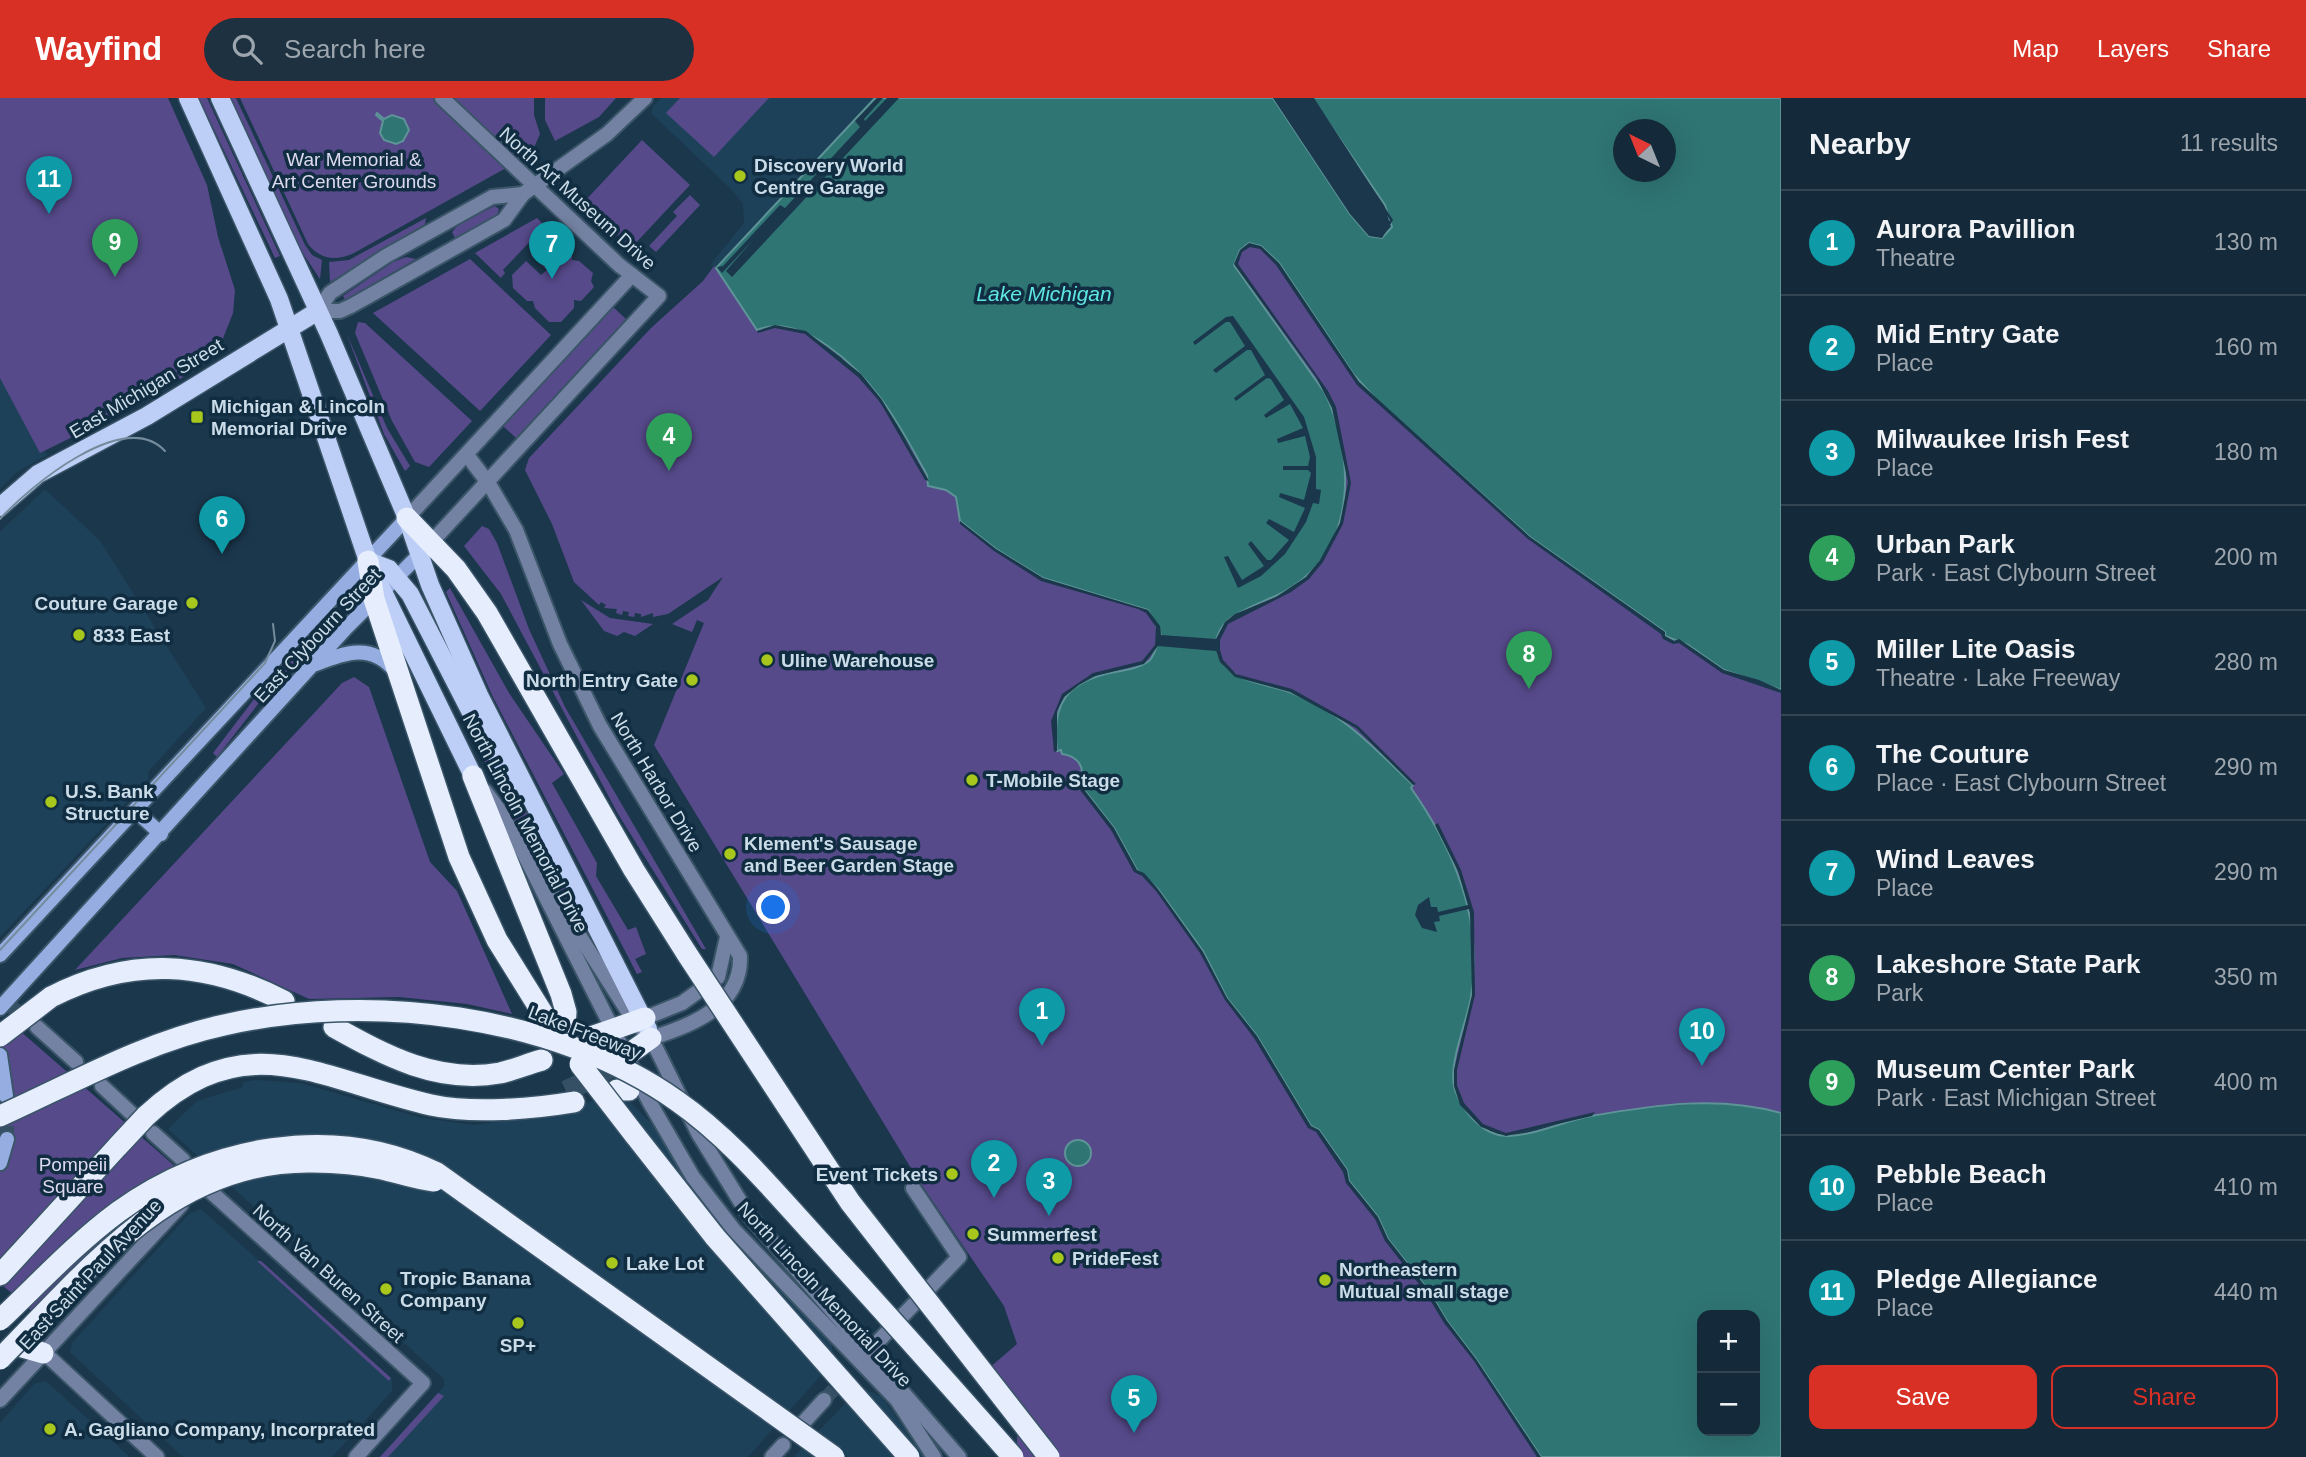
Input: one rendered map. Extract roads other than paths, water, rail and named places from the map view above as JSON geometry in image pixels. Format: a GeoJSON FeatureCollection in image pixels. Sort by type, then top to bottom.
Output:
{"type":"FeatureCollection","features":[{"type":"Feature","properties":{"kind":"highway"},"geometry":{"type":"LineString","coordinates":[[407,519],[425,549],[456,569],[487,613],[634,870],[850,1202],[1049,1457]]}},
{"type":"Feature","properties":{"kind":"highway"},"geometry":{"type":"LineString","coordinates":[[368,561],[397,673],[459,857],[486,919],[556,1024],[566,1012],[559,988],[473,776]]}},
{"type":"Feature","properties":{"kind":"highway"},"geometry":{"type":"LineString","coordinates":[[0,1036],[34,1007],[67,989],[101,976],[131,970],[196,970],[220,974],[284,1001]]}},
{"type":"Feature","properties":{"kind":"highway","name":"Lake Freeway"},"geometry":{"type":"LineString","coordinates":[[11,1106],[174,1039],[260,1018],[339,1011],[409,1013],[461,1018],[541,1036],[645,1080],[706,1123],[760,1175],[1013,1457]]}},
{"type":"Feature","properties":{"kind":"highway"},"geometry":{"type":"LineString","coordinates":[[591,1037],[612,1028],[643,1026]]}},
{"type":"Feature","properties":{"kind":"highway"},"geometry":{"type":"LineString","coordinates":[[627,1055],[643,1026]]}},
{"type":"Feature","properties":{"kind":"highway"},"geometry":{"type":"LineString","coordinates":[[334,1027],[411,1066],[453,1075],[498,1073],[539,1060]]}},
{"type":"Feature","properties":{"kind":"highway"},"geometry":{"type":"LineString","coordinates":[[580,1064],[715,1237],[909,1457]]}},
{"type":"Feature","properties":{"kind":"highway"},"geometry":{"type":"LineString","coordinates":[[0,1275],[166,1099],[197,1079],[250,1065],[290,1065],[449,1108],[486,1110],[542,1104],[570,1097]]}},
{"type":"Feature","properties":{"kind":"highway"},"geometry":{"type":"LineString","coordinates":[[4,1135],[11,1106]]}},
{"type":"Feature","properties":{"kind":"highway"},"geometry":{"type":"LineString","coordinates":[[0,1320],[116,1213],[172,1178],[220,1160],[278,1147],[320,1145],[403,1158],[437,1173],[446,1182],[477,1200],[834,1457]]}},
{"type":"Feature","properties":{"kind":"highway"},"geometry":{"type":"LineString","coordinates":[[0,1359],[122,1236],[166,1205],[212,1181],[261,1167],[311,1161],[366,1165],[423,1180],[446,1182]]}},
{"type":"Feature","properties":{"kind":"main road"},"geometry":{"type":"LineString","coordinates":[[188,98],[218,159],[289,327],[368,561],[383,565],[410,594],[492,750],[512,779],[531,798]]}},
{"type":"Feature","properties":{"kind":"main road"},"geometry":{"type":"LineString","coordinates":[[220,98],[318,310],[407,519]]}},
{"type":"Feature","properties":{"kind":"main road","name":"East Michigan Street"},"geometry":{"type":"LineString","coordinates":[[0,507],[38,474],[148,416],[318,310]]}},
{"type":"Feature","properties":{"kind":"main road","name":"East Clybourn Street"},"geometry":{"type":"LineString","coordinates":[[0,956],[407,519]]}},
{"type":"Feature","properties":{"kind":"main road","name":"East Clybourn Street"},"geometry":{"type":"LineString","coordinates":[[4,1003],[312,666],[425,549]]}},
{"type":"Feature","properties":{"kind":"main road","name":"North Lincoln Memorial Drive"},"geometry":{"type":"LineString","coordinates":[[425,549],[479,695],[643,1026]]}},
{"type":"Feature","properties":{"kind":"main road","name":"North Lincoln Memorial Drive"},"geometry":{"type":"LineString","coordinates":[[378,595],[473,776]]}},
{"type":"Feature","properties":{"kind":"main road"},"geometry":{"type":"LineString","coordinates":[[312,666],[339,654],[368,652],[382,657],[397,673]]}},
{"type":"Feature","properties":{"kind":"main road"},"geometry":{"type":"LineString","coordinates":[[136,811],[161,834]]}},
{"type":"Feature","properties":{"kind":"main road"},"geometry":{"type":"LineString","coordinates":[[0,1055],[11,1106]]}},
{"type":"Feature","properties":{"kind":"main road"},"geometry":{"type":"LineString","coordinates":[[0,1163],[4,1135]]}},
{"type":"Feature","properties":{"kind":"main road"},"geometry":{"type":"LineString","coordinates":[[0,1157],[0,1163]]}},
{"type":"Feature","properties":{"kind":"street","name":"North Art Museum Drive"},"geometry":{"type":"LineString","coordinates":[[442,98],[632,275],[659,296]]}},
{"type":"Feature","properties":{"kind":"street","name":"East Michigan Street"},"geometry":{"type":"LineString","coordinates":[[318,310],[340,311],[351,306],[504,220],[523,194],[607,134],[645,98]]}},
{"type":"Feature","properties":{"kind":"street","name":"East Michigan Street"},"geometry":{"type":"LineString","coordinates":[[318,310],[330,293],[424,235],[492,197],[523,194]]}},
{"type":"Feature","properties":{"kind":"street"},"geometry":{"type":"LineString","coordinates":[[424,235],[436,258]]}},
{"type":"Feature","properties":{"kind":"street","name":"East Clybourn Street"},"geometry":{"type":"LineString","coordinates":[[407,519],[632,275]]}},
{"type":"Feature","properties":{"kind":"street","name":"East Clybourn Street"},"geometry":{"type":"LineString","coordinates":[[425,549],[489,484],[659,296]]}},
{"type":"Feature","properties":{"kind":"street","name":"North Harbor Drive"},"geometry":{"type":"LineString","coordinates":[[467,455],[489,484],[516,530],[560,644],[600,726],[740,956],[736,985],[728,997],[697,1020],[643,1026]]}},
{"type":"Feature","properties":{"kind":"street","name":"North Lincoln Memorial Drive"},"geometry":{"type":"LineString","coordinates":[[473,776],[499,810],[523,852],[674,1146],[711,1202],[778,1278],[863,1357],[960,1457]]}},
{"type":"Feature","properties":{"kind":"street"},"geometry":{"type":"LineString","coordinates":[[523,852],[643,1026],[718,977],[727,937]]}},
{"type":"Feature","properties":{"kind":"street","name":"North Lincoln Memorial Drive"},"geometry":{"type":"LineString","coordinates":[[643,1026],[698,1133],[748,1214],[902,1406],[934,1457]]}},
{"type":"Feature","properties":{"kind":"street"},"geometry":{"type":"LineString","coordinates":[[37,1027],[76,1062]]}},
{"type":"Feature","properties":{"kind":"street"},"geometry":{"type":"LineString","coordinates":[[102,1086],[131,1113]]}},
{"type":"Feature","properties":{"kind":"street"},"geometry":{"type":"LineString","coordinates":[[153,1133],[183,1160]]}},
{"type":"Feature","properties":{"kind":"street"},"geometry":{"type":"LineString","coordinates":[[849,1373],[958,1257],[913,1188]]}},
{"type":"Feature","properties":{"kind":"street","name":"North Van Buren Street"},"geometry":{"type":"LineString","coordinates":[[210,1191],[423,1383],[356,1457]]}},
{"type":"Feature","properties":{"kind":"street","name":"East Saint Paul Avenue"},"geometry":{"type":"LineString","coordinates":[[0,1400],[32,1346],[181,1205]]}},
{"type":"Feature","properties":{"kind":"street"},"geometry":{"type":"LineString","coordinates":[[32,1346],[157,1457]]}},
{"type":"Feature","properties":{"kind":"street"},"geometry":{"type":"LineString","coordinates":[[803,1423],[824,1400]]}},
{"type":"Feature","properties":{"kind":"street"},"geometry":{"type":"LineString","coordinates":[[772,1457],[783,1445]]}},
{"type":"Feature","properties":{"kind":"water","name":"Lake Michigan"},"geometry":{"type":"Polygon","coordinates":[[[875,98],[1273,98],[1350,214],[1369,236],[1382,238],[1392,227],[1385,205],[1312,98],[1781,98],[1781,690],[1724,670],[1688,645],[1665,636],[1665,632],[1530,537],[1376,399],[1354,375],[1279,263],[1261,246],[1249,243],[1240,250],[1234,265],[1325,393],[1341,440],[1345,491],[1333,539],[1321,560],[1294,585],[1230,619],[1219,631],[1216,647],[1222,662],[1238,676],[1292,693],[1342,721],[1413,785],[1411,788],[1452,861],[1469,913],[1474,968],[1471,997],[1455,1057],[1453,1080],[1458,1098],[1475,1121],[1491,1132],[1508,1136],[1539,1131],[1591,1116],[1686,1104],[1734,1104],[1781,1113],[1781,1457],[1541,1457],[1429,1291],[1388,1239],[1378,1217],[1349,1181],[1347,1170],[1319,1130],[1311,1126],[1257,1036],[1227,998],[1203,951],[1158,889],[1137,870],[1114,828],[1079,783],[1082,772],[1080,764],[1073,757],[1062,754],[1061,750],[1057,751],[1056,734],[1060,707],[1074,688],[1098,676],[1138,667],[1152,657],[1161,635],[1148,610],[1043,578],[996,549],[960,521],[956,497],[946,490],[928,486],[927,475],[900,427],[871,386],[843,358],[810,335],[792,329],[774,326],[757,330],[716,268],[875,98]]]}},
{"type":"Feature","properties":{"kind":"water"},"geometry":{"type":"Polygon","coordinates":[[[377,113],[384,119],[392,115],[404,119],[409,130],[403,141],[396,144],[384,140],[380,133],[383,121],[377,113]]]}},
{"type":"Feature","properties":{"kind":"water"},"geometry":{"type":"Polygon","coordinates":[[[1078,1140],[1087,1144],[1091,1153],[1087,1162],[1078,1166],[1069,1162],[1065,1153],[1069,1144],[1078,1140]]]}},
{"type":"Feature","properties":{"kind":"tunnel"},"geometry":{"type":"LineString","coordinates":[[11,1006],[30,1022]]}},
{"type":"Feature","properties":{"kind":"tunnel"},"geometry":{"type":"LineString","coordinates":[[566,1091],[597,1076],[625,1057]]}},
{"type":"Feature","properties":{"kind":"tunnel"},"geometry":{"type":"LineString","coordinates":[[7,1105],[7,1139]]}},
{"type":"Feature","properties":{"kind":"tunnel"},"geometry":{"type":"LineString","coordinates":[[824,1400],[847,1375]]}},
{"type":"Feature","properties":{"kind":"tram line"},"geometry":{"type":"LineString","coordinates":[[0,519],[54,472],[102,445],[126,439],[147,440],[165,451]]}},
{"type":"Feature","properties":{"kind":"tram line"},"geometry":{"type":"LineString","coordinates":[[0,950],[265,663],[275,641],[273,624]]}},
{"type":"Feature","properties":{"kind":"place","name":"Discovery World Centre Garage"},"geometry":{"type":"Point","coordinates":[740,176]}},
{"type":"Feature","properties":{"kind":"place","name":"Pledge Allegiance"},"geometry":{"type":"Point","coordinates":[49,214]}},
{"type":"Feature","properties":{"kind":"place","name":"Museum Center Park"},"geometry":{"type":"Point","coordinates":[115,277]}},
{"type":"Feature","properties":{"kind":"place","name":"Wind Leaves"},"geometry":{"type":"Point","coordinates":[552,279]}},
{"type":"Feature","properties":{"kind":"place","name":"Michigan & Lincoln Memorial Drive"},"geometry":{"type":"Point","coordinates":[197,417]}},
{"type":"Feature","properties":{"kind":"place","name":"Urban Park"},"geometry":{"type":"Point","coordinates":[669,471]}},
{"type":"Feature","properties":{"kind":"place","name":"The Couture"},"geometry":{"type":"Point","coordinates":[222,554]}},
{"type":"Feature","properties":{"kind":"place","name":"Couture Garage"},"geometry":{"type":"Point","coordinates":[192,603]}},
{"type":"Feature","properties":{"kind":"place","name":"833 East"},"geometry":{"type":"Point","coordinates":[79,635]}},
{"type":"Feature","properties":{"kind":"place","name":"Uline Warehouse"},"geometry":{"type":"Point","coordinates":[767,660]}},
{"type":"Feature","properties":{"kind":"place","name":"North Entry Gate"},"geometry":{"type":"Point","coordinates":[692,680]}},
{"type":"Feature","properties":{"kind":"place","name":"Lakeshore State Park"},"geometry":{"type":"Point","coordinates":[1529,689]}},
{"type":"Feature","properties":{"kind":"place","name":"T-Mobile Stage"},"geometry":{"type":"Point","coordinates":[972,780]}},
{"type":"Feature","properties":{"kind":"place","name":"U.S. Bank Structure"},"geometry":{"type":"Point","coordinates":[51,802]}},
{"type":"Feature","properties":{"kind":"place","name":"Klement's Sausage and Beer Garden Stage"},"geometry":{"type":"Point","coordinates":[730,854]}},
{"type":"Feature","properties":{"kind":"place","name":"Aurora Pavillion"},"geometry":{"type":"Point","coordinates":[1042,1046]}},
{"type":"Feature","properties":{"kind":"place","name":"Pebble Beach"},"geometry":{"type":"Point","coordinates":[1702,1066]}},
{"type":"Feature","properties":{"kind":"place","name":"Event Tickets"},"geometry":{"type":"Point","coordinates":[952,1174]}},
{"type":"Feature","properties":{"kind":"place","name":"Mid Entry Gate"},"geometry":{"type":"Point","coordinates":[994,1198]}},
{"type":"Feature","properties":{"kind":"place","name":"Milwaukee Irish Fest"},"geometry":{"type":"Point","coordinates":[1049,1216]}},
{"type":"Feature","properties":{"kind":"place","name":"Summerfest"},"geometry":{"type":"Point","coordinates":[973,1234]}},
{"type":"Feature","properties":{"kind":"place","name":"PrideFest"},"geometry":{"type":"Point","coordinates":[1058,1258]}},
{"type":"Feature","properties":{"kind":"place","name":"Lake Lot"},"geometry":{"type":"Point","coordinates":[612,1263]}},
{"type":"Feature","properties":{"kind":"place","name":"Northeastern Mutual small stage"},"geometry":{"type":"Point","coordinates":[1325,1280]}},
{"type":"Feature","properties":{"kind":"place","name":"Tropic Banana Company"},"geometry":{"type":"Point","coordinates":[386,1289]}},
{"type":"Feature","properties":{"kind":"place","name":"SP+"},"geometry":{"type":"Point","coordinates":[518,1323]}},
{"type":"Feature","properties":{"kind":"place","name":"A. Gagliano Company, Incorprated"},"geometry":{"type":"Point","coordinates":[50,1429]}},
{"type":"Feature","properties":{"kind":"place","name":"Miller Lite Oasis"},"geometry":{"type":"Point","coordinates":[1134,1433]}},
{"type":"Feature","properties":{"kind":"park label","name":"War Memorial & Art Center Grounds"},"geometry":{"type":"Point","coordinates":[354,170]}},
{"type":"Feature","properties":{"kind":"park label","name":"Pompeii Square"},"geometry":{"type":"Point","coordinates":[73,1175]}}]}
